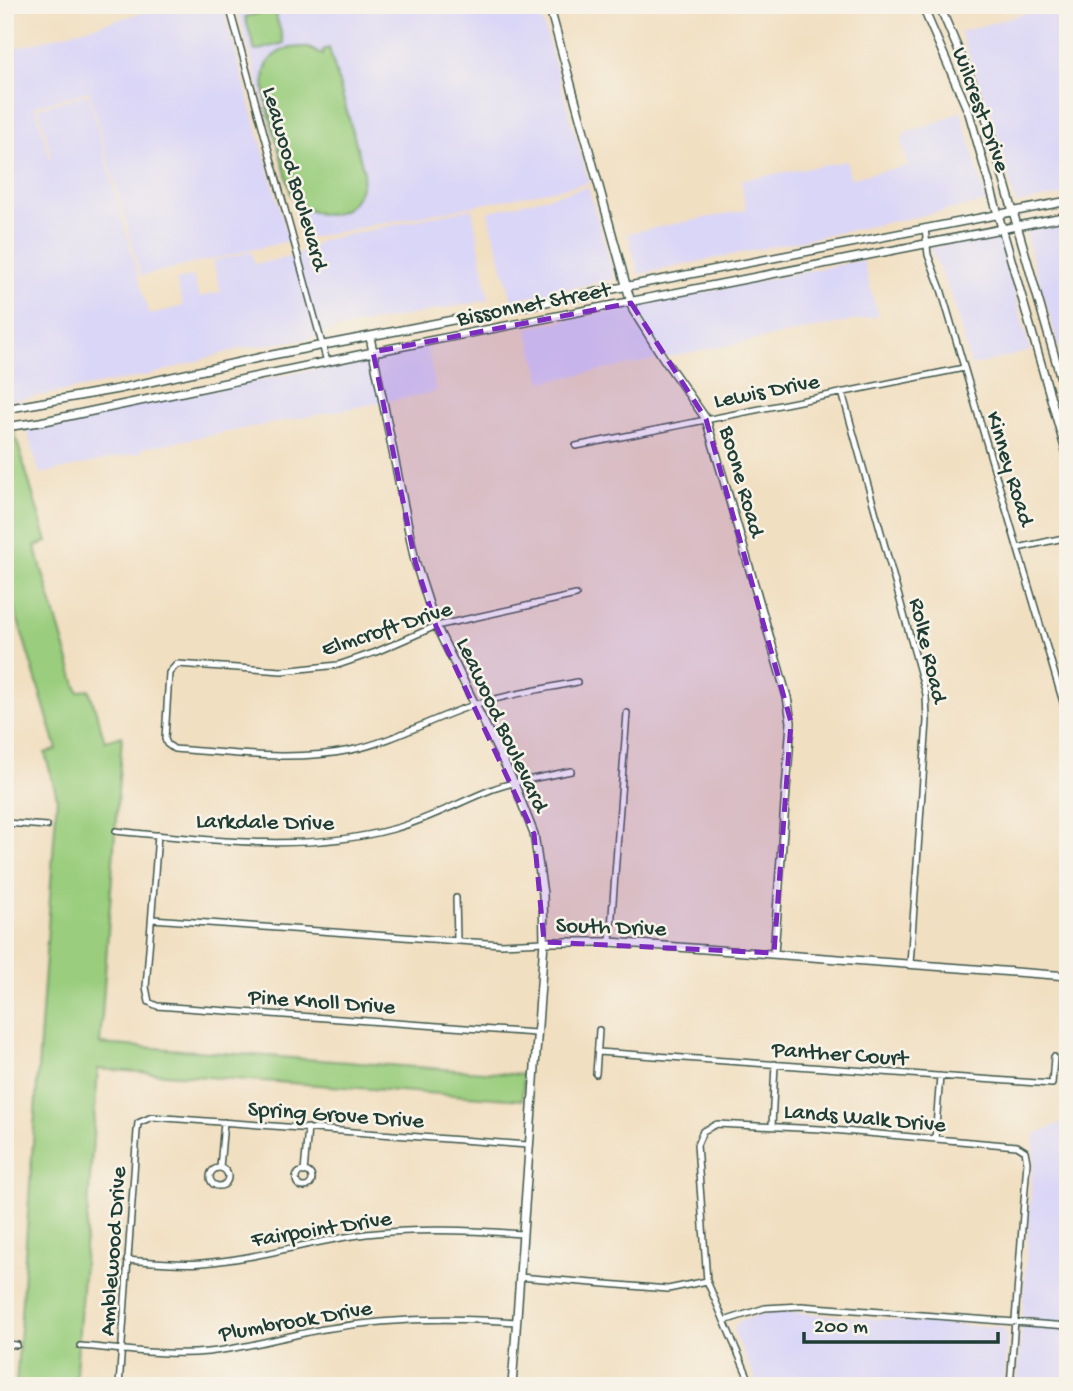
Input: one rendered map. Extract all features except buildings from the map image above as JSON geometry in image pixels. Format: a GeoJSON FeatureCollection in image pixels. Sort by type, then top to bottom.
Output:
{"type":"FeatureCollection","features":[{"type":"Feature","properties":{"kind":"main road","name":"Boone Road"},"geometry":{"type":"LineString","coordinates":[[549,5],[631,303],[666,362],[706,419],[787,697],[791,722],[774,953]]}},
{"type":"Feature","properties":{"kind":"main road","name":"Wilcrest Drive"},"geometry":{"type":"LineString","coordinates":[[922,5],[969,113],[1068,458]]}},
{"type":"Feature","properties":{"kind":"main road","name":"Wilcrest Drive"},"geometry":{"type":"LineString","coordinates":[[939,5],[983,107],[1068,403]]}},
{"type":"Feature","properties":{"kind":"main road"},"geometry":{"type":"LineString","coordinates":[[937,40],[955,42]]}},
{"type":"Feature","properties":{"kind":"main road"},"geometry":{"type":"LineString","coordinates":[[969,113],[983,107]]}},
{"type":"Feature","properties":{"kind":"main road","name":"Bissonnet Street"},"geometry":{"type":"LineString","coordinates":[[5,409],[1068,201]]}},
{"type":"Feature","properties":{"kind":"main road","name":"Bissonnet Street"},"geometry":{"type":"LineString","coordinates":[[5,427],[1068,216]]}},
{"type":"Feature","properties":{"kind":"main road"},"geometry":{"type":"LineString","coordinates":[[854,242],[857,258]]}},
{"type":"Feature","properties":{"kind":"main road","name":"Leawood Boulevard"},"geometry":{"type":"LineString","coordinates":[[370,337],[415,561],[436,626],[514,783],[534,834],[543,894],[544,942],[512,1386]]}},
{"type":"Feature","properties":{"kind":"main road"},"geometry":{"type":"LineString","coordinates":[[1041,369],[1056,362]]}},
{"type":"Feature","properties":{"kind":"main road"},"geometry":{"type":"LineString","coordinates":[[205,369],[209,386]]}},
{"type":"Feature","properties":{"kind":"main road","name":"South Drive"},"geometry":{"type":"LineString","coordinates":[[544,942],[610,942],[1068,976]]}},
{"type":"Feature","properties":{"kind":"street","name":"Leawood Boulevard"},"geometry":{"type":"LineString","coordinates":[[229,6],[327,362]]}},
{"type":"Feature","properties":{"kind":"street","name":"Kinney Road"},"geometry":{"type":"LineString","coordinates":[[925,228],[926,244],[1068,719]]}},
{"type":"Feature","properties":{"kind":"street","name":"Lewis Drive"},"geometry":{"type":"LineString","coordinates":[[576,446],[964,368]]}},
{"type":"Feature","properties":{"kind":"street","name":"Rolke Road"},"geometry":{"type":"LineString","coordinates":[[842,392],[926,694],[927,721],[910,964]]}},
{"type":"Feature","properties":{"kind":"street"},"geometry":{"type":"LineString","coordinates":[[1018,548],[1068,537]]}},
{"type":"Feature","properties":{"kind":"street","name":"Elmcroft Drive"},"geometry":{"type":"LineString","coordinates":[[476,704],[395,738],[352,750],[298,756],[205,751],[174,749],[165,739],[169,673],[177,664],[282,671],[338,665],[436,626],[576,595]]}},
{"type":"Feature","properties":{"kind":"street"},"geometry":{"type":"LineString","coordinates":[[476,704],[577,682]]}},
{"type":"Feature","properties":{"kind":"street"},"geometry":{"type":"LineString","coordinates":[[610,942],[627,713]]}},
{"type":"Feature","properties":{"kind":"street","name":"Larkdale Drive"},"geometry":{"type":"LineString","coordinates":[[116,831],[299,843],[333,841],[392,830],[494,789],[571,771]]}},
{"type":"Feature","properties":{"kind":"street"},"geometry":{"type":"LineString","coordinates":[[5,823],[47,826]]}},
{"type":"Feature","properties":{"kind":"street"},"geometry":{"type":"LineString","coordinates":[[152,919],[158,835]]}},
{"type":"Feature","properties":{"kind":"street"},"geometry":{"type":"LineString","coordinates":[[456,898],[457,940]]}},
{"type":"Feature","properties":{"kind":"street","name":"South Drive"},"geometry":{"type":"LineString","coordinates":[[152,919],[501,944],[544,942]]}},
{"type":"Feature","properties":{"kind":"street","name":"Pine Knoll Drive"},"geometry":{"type":"LineString","coordinates":[[152,919],[147,995],[149,1002],[157,1006],[536,1033]]}},
{"type":"Feature","properties":{"kind":"street"},"geometry":{"type":"LineString","coordinates":[[596,1073],[599,1030]]}},
{"type":"Feature","properties":{"kind":"street","name":"Panther Court"},"geometry":{"type":"LineString","coordinates":[[598,1052],[1052,1084],[1054,1057]]}},
{"type":"Feature","properties":{"kind":"street"},"geometry":{"type":"LineString","coordinates":[[772,1126],[775,1065]]}},
{"type":"Feature","properties":{"kind":"street"},"geometry":{"type":"LineString","coordinates":[[936,1139],[940,1076]]}},
{"type":"Feature","properties":{"kind":"street","name":"Spring Grove Drive"},"geometry":{"type":"LineString","coordinates":[[142,1120],[152,1117],[528,1145]]}},
{"type":"Feature","properties":{"kind":"street","name":"Amblewood Drive"},"geometry":{"type":"LineString","coordinates":[[119,1386],[137,1131],[138,1123],[142,1120]]}},
{"type":"Feature","properties":{"kind":"street"},"geometry":{"type":"LineString","coordinates":[[220,1168],[224,1122]]}},
{"type":"Feature","properties":{"kind":"street","name":"Lands Walk Drive"},"geometry":{"type":"LineString","coordinates":[[707,1281],[696,1145],[703,1130],[710,1126],[726,1123],[1017,1146],[1025,1151],[1027,1162],[1015,1322]]}},
{"type":"Feature","properties":{"kind":"street"},"geometry":{"type":"LineString","coordinates":[[304,1172],[308,1128]]}},
{"type":"Feature","properties":{"kind":"street","name":"Fairpoint Drive"},"geometry":{"type":"LineString","coordinates":[[127,1260],[183,1264],[220,1262],[320,1241],[394,1231],[452,1230],[522,1234]]}},
{"type":"Feature","properties":{"kind":"street"},"geometry":{"type":"LineString","coordinates":[[518,1277],[659,1288],[676,1288],[707,1281],[752,1386]]}},
{"type":"Feature","properties":{"kind":"street"},"geometry":{"type":"LineString","coordinates":[[724,1321],[765,1308],[802,1306],[1068,1326]]}},
{"type":"Feature","properties":{"kind":"street","name":"Plumbrook Drive"},"geometry":{"type":"LineString","coordinates":[[79,1346],[184,1353],[209,1352],[324,1329],[407,1319],[516,1322]]}},
{"type":"Feature","properties":{"kind":"street"},"geometry":{"type":"LineString","coordinates":[[1010,1386],[1015,1322]]}},
{"type":"Feature","properties":{"kind":"street"},"geometry":{"type":"LineString","coordinates":[[5,1344],[17,1345]]}},
{"type":"Feature","properties":{"kind":"highlighted area"},"geometry":{"type":"Polygon","coordinates":[[[631,303],[706,419],[791,722],[774,953],[544,942],[534,834],[436,626],[415,561],[373,352],[631,303]]]}},
{"type":"Feature","properties":{"kind":"shaded area"},"geometry":{"type":"Polygon","coordinates":[[[170,5],[222,5],[289,241],[141,276],[89,91],[35,106],[50,158],[52,157],[38,108],[88,94],[149,315],[183,306],[176,280],[193,276],[199,297],[221,292],[213,261],[251,252],[255,264],[290,257],[313,248],[319,241],[472,208],[489,300],[337,329],[307,339],[238,349],[150,375],[5,402],[5,51],[170,5]]]}},
{"type":"Feature","properties":{"kind":"shaded area"},"geometry":{"type":"Polygon","coordinates":[[[236,5],[538,5],[589,183],[303,239],[236,5]]]}},
{"type":"Feature","properties":{"kind":"shaded area"},"geometry":{"type":"Polygon","coordinates":[[[1055,5],[1068,5],[1068,194],[1016,204],[993,118],[960,32],[1055,5]]]}},
{"type":"Feature","properties":{"kind":"shaded area"},"geometry":{"type":"Polygon","coordinates":[[[961,111],[987,202],[639,274],[628,233],[746,210],[741,180],[847,161],[850,178],[908,166],[902,142],[905,133],[934,124],[961,111]]]}},
{"type":"Feature","properties":{"kind":"shaded area"},"geometry":{"type":"Polygon","coordinates":[[[588,187],[615,279],[512,300],[488,212],[588,187]]]}},
{"type":"Feature","properties":{"kind":"shaded area"},"geometry":{"type":"Polygon","coordinates":[[[1068,221],[1068,378],[1024,230],[1068,221]]]}},
{"type":"Feature","properties":{"kind":"shaded area"},"geometry":{"type":"Polygon","coordinates":[[[999,233],[1030,351],[971,366],[953,300],[930,248],[999,233]]]}},
{"type":"Feature","properties":{"kind":"shaded area"},"geometry":{"type":"Polygon","coordinates":[[[863,260],[878,316],[542,382],[527,328],[863,260]]]}},
{"type":"Feature","properties":{"kind":"shaded area"},"geometry":{"type":"Polygon","coordinates":[[[427,346],[436,392],[143,448],[142,452],[40,474],[26,428],[427,346]]]}},
{"type":"Feature","properties":{"kind":"shaded area"},"geometry":{"type":"Polygon","coordinates":[[[1068,1120],[1068,1386],[1017,1386],[1035,1134],[1068,1120]]]}},
{"type":"Feature","properties":{"kind":"shaded area"},"geometry":{"type":"Polygon","coordinates":[[[783,1312],[1003,1328],[1007,1334],[1004,1386],[758,1386],[734,1332],[735,1326],[738,1322],[764,1314],[783,1312]]]}},
{"type":"Feature","properties":{"kind":"green space"},"geometry":{"type":"Polygon","coordinates":[[[274,9],[284,43],[255,51],[245,17],[274,9]]]}},
{"type":"Feature","properties":{"kind":"green space"},"geometry":{"type":"Polygon","coordinates":[[[306,47],[323,55],[323,50],[329,48],[364,172],[355,199],[347,208],[326,215],[302,206],[291,195],[265,89],[264,76],[275,55],[287,49],[306,47]]]}},
{"type":"Feature","properties":{"kind":"green space"},"geometry":{"type":"Polygon","coordinates":[[[14,431],[47,542],[35,546],[78,692],[89,689],[105,741],[122,736],[100,1044],[524,1075],[522,1100],[98,1069],[75,1386],[16,1386],[57,797],[45,753],[57,749],[5,577],[5,433],[14,431]]]}}]}
